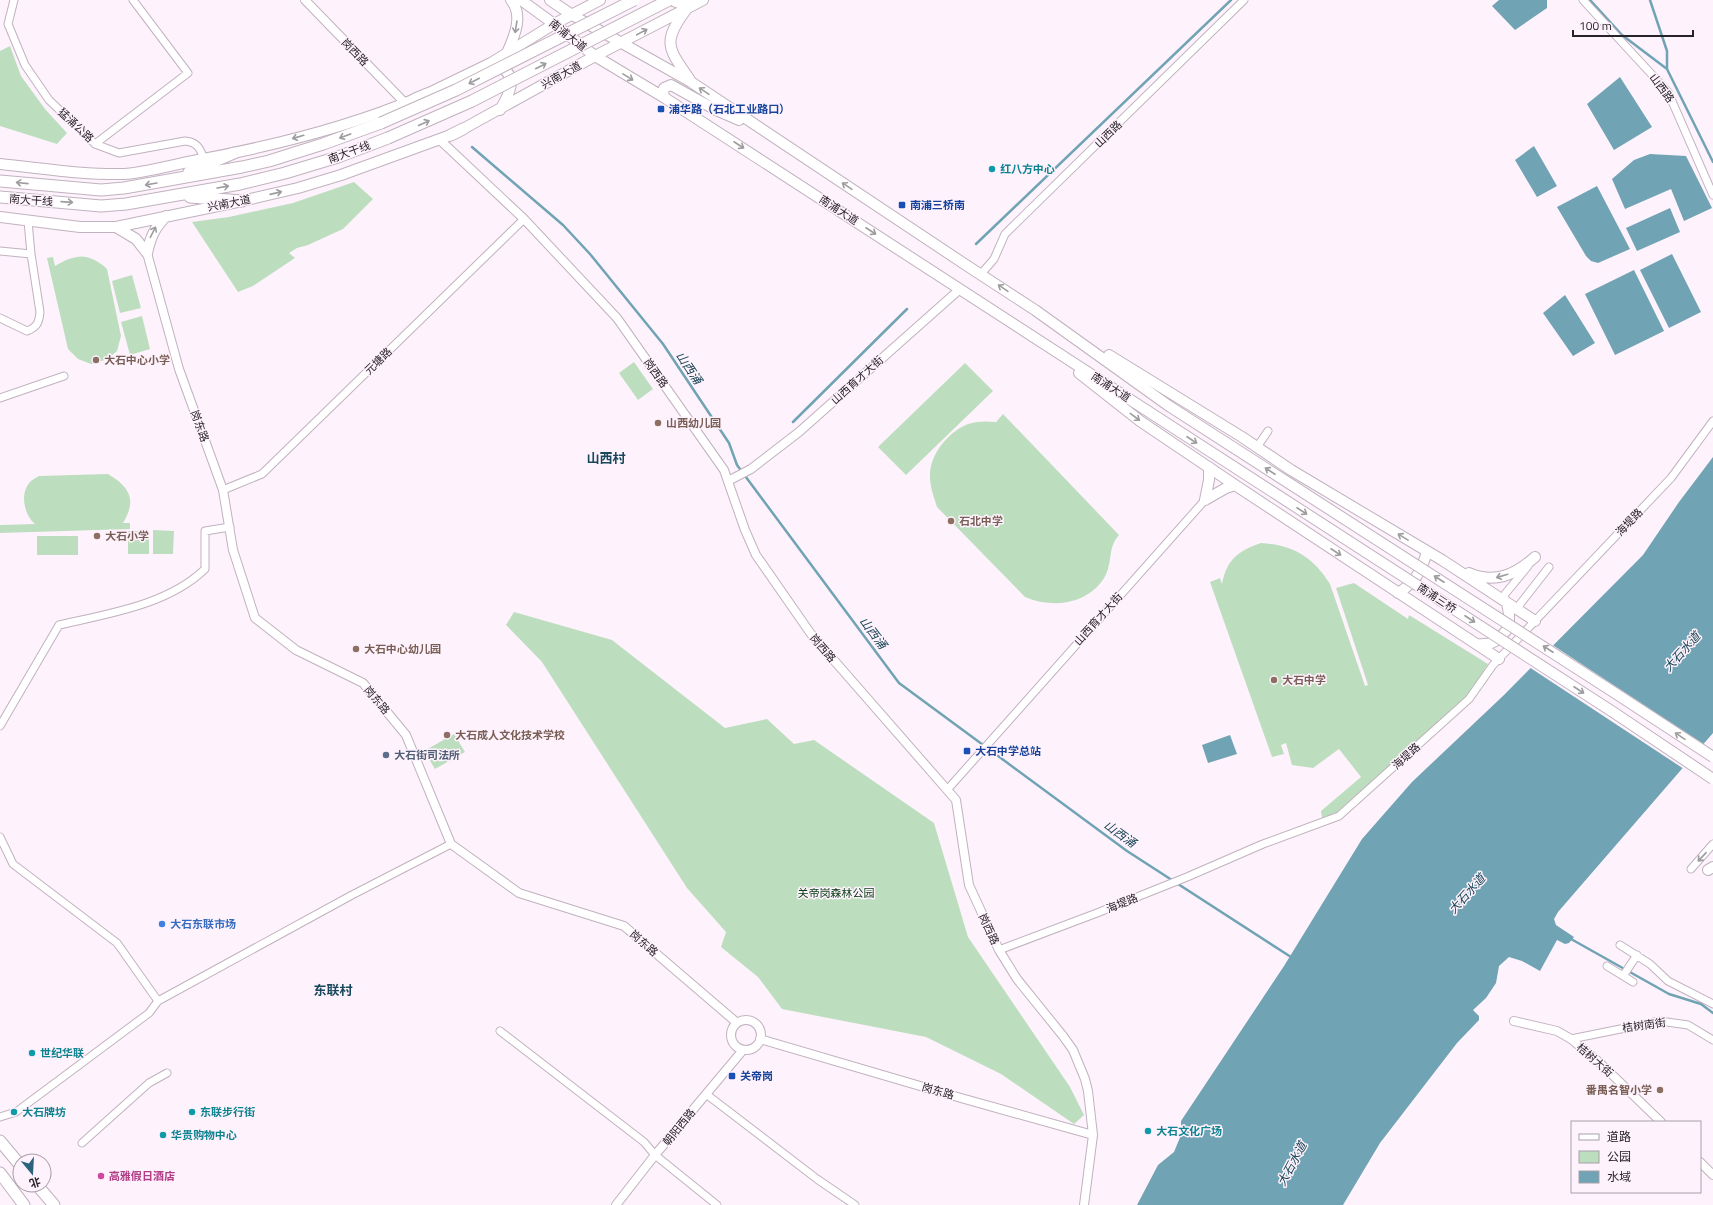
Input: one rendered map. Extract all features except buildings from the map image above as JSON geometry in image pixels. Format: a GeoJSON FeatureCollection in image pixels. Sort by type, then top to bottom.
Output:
{"type":"FeatureCollection","features":[{"type":"Feature","properties":{"kind":"main road"},"geometry":{"type":"LineString","coordinates":[[507,53],[518,24],[516,12],[511,0]]}},
{"type":"Feature","properties":{"kind":"main road","name":"南浦大道"},"geometry":{"type":"LineString","coordinates":[[521,0],[595,56],[665,98],[1016,324],[1160,419]]}},
{"type":"Feature","properties":{"kind":"main road","name":"南浦大道"},"geometry":{"type":"LineString","coordinates":[[550,0],[572,15],[691,82],[1035,310],[1169,406]]}},
{"type":"Feature","properties":{"kind":"main road"},"geometry":{"type":"LineString","coordinates":[[0,164],[49,169],[77,174],[126,174],[261,148],[347,123],[427,94],[490,63],[554,24],[600,0]]}},
{"type":"Feature","properties":{"kind":"main road","name":"南大干线"},"geometry":{"type":"LineString","coordinates":[[0,181],[100,190],[124,188],[269,161],[323,144],[381,123],[456,90],[634,0]]}},
{"type":"Feature","properties":{"kind":"main road"},"geometry":{"type":"LineString","coordinates":[[670,0],[682,4],[701,1]]}},
{"type":"Feature","properties":{"kind":"main road","name":"南大干线"},"geometry":{"type":"LineString","coordinates":[[0,197],[101,206],[126,204],[240,184],[285,173],[338,157],[388,138],[472,101],[670,0]]}},
{"type":"Feature","properties":{"kind":"main road","name":"兴南大道"},"geometry":{"type":"LineString","coordinates":[[463,130],[595,56],[701,1]]}},
{"type":"Feature","properties":{"kind":"main road"},"geometry":{"type":"LineString","coordinates":[[687,8],[671,34],[670,44],[675,58],[691,82]]}},
{"type":"Feature","properties":{"kind":"main road"},"geometry":{"type":"LineString","coordinates":[[490,63],[505,69],[510,76],[511,86],[509,94],[500,110]]}},
{"type":"Feature","properties":{"kind":"main road"},"geometry":{"type":"LineString","coordinates":[[665,98],[663,93],[664,88],[671,85],[716,110],[761,129]]}},
{"type":"Feature","properties":{"kind":"main road"},"geometry":{"type":"LineString","coordinates":[[451,135],[463,130]]}},
{"type":"Feature","properties":{"kind":"main road","name":"兴南大道"},"geometry":{"type":"LineString","coordinates":[[0,217],[80,227],[116,227],[298,188],[341,175],[451,135]]}},
{"type":"Feature","properties":{"kind":"main road"},"geometry":{"type":"LineString","coordinates":[[170,180],[234,153]]}},
{"type":"Feature","properties":{"kind":"main road"},"geometry":{"type":"LineString","coordinates":[[174,196],[242,201]]}},
{"type":"Feature","properties":{"kind":"main road"},"geometry":{"type":"LineString","coordinates":[[147,252],[151,237],[156,227],[166,216]]}},
{"type":"Feature","properties":{"kind":"main road"},"geometry":{"type":"LineString","coordinates":[[116,227],[136,239],[147,252]]}},
{"type":"Feature","properties":{"kind":"main road"},"geometry":{"type":"LineString","coordinates":[[1035,310],[1257,447],[1291,470],[1442,560],[1480,578],[1492,579],[1522,568],[1535,557]]}},
{"type":"Feature","properties":{"kind":"main road"},"geometry":{"type":"LineString","coordinates":[[1016,324],[1140,421],[1499,659]]}},
{"type":"Feature","properties":{"kind":"main road","name":"南浦三桥"},"geometry":{"type":"LineString","coordinates":[[1169,406],[1609,688],[1713,757]]}},
{"type":"Feature","properties":{"kind":"main road","name":"南浦三桥"},"geometry":{"type":"LineString","coordinates":[[1160,419],[1614,712],[1713,779]]}},
{"type":"Feature","properties":{"kind":"main road"},"geometry":{"type":"LineString","coordinates":[[1205,500],[1209,480],[1209,467]]}},
{"type":"Feature","properties":{"kind":"main road"},"geometry":{"type":"LineString","coordinates":[[1205,500],[1226,488],[1235,485]]}},
{"type":"Feature","properties":{"kind":"main road"},"geometry":{"type":"LineString","coordinates":[[1398,593],[1407,587],[1421,570],[1427,552]]}},
{"type":"Feature","properties":{"kind":"main road"},"geometry":{"type":"LineString","coordinates":[[1442,560],[1535,621]]}},
{"type":"Feature","properties":{"kind":"main road"},"geometry":{"type":"LineString","coordinates":[[1475,643],[1488,645],[1495,642],[1509,627],[1509,614],[1505,602]]}},
{"type":"Feature","properties":{"kind":"main road"},"geometry":{"type":"LineString","coordinates":[[0,1141],[12,1155]]}},
{"type":"Feature","properties":{"kind":"main road"},"geometry":{"type":"LineString","coordinates":[[0,1173],[24,1205]]}},
{"type":"Feature","properties":{"kind":"main road"},"geometry":{"type":"LineString","coordinates":[[44,1193],[54,1205]]}},
{"type":"Feature","properties":{"kind":"street","name":"猛涌公路"},"geometry":{"type":"LineString","coordinates":[[14,0],[8,24],[25,65],[49,100],[95,144],[119,153],[192,141],[199,146],[204,159]]}},
{"type":"Feature","properties":{"kind":"street"},"geometry":{"type":"LineString","coordinates":[[95,144],[188,73],[133,0]]}},
{"type":"Feature","properties":{"kind":"street","name":"岗西路"},"geometry":{"type":"LineString","coordinates":[[306,0],[410,101]]}},
{"type":"Feature","properties":{"kind":"street","name":"山西路"},"geometry":{"type":"LineString","coordinates":[[981,274],[994,260],[1005,234],[1244,0]]}},
{"type":"Feature","properties":{"kind":"street","name":"山西路"},"geometry":{"type":"LineString","coordinates":[[1583,0],[1668,92],[1713,195]]}},
{"type":"Feature","properties":{"kind":"street","name":"岗西路"},"geometry":{"type":"LineString","coordinates":[[440,140],[524,219],[617,318],[724,470],[745,530],[756,555],[811,634],[956,800],[969,885],[999,950],[1018,980],[1064,1036],[1080,1064],[1088,1091],[1093,1135],[1084,1205]]}},
{"type":"Feature","properties":{"kind":"street","name":"元塘路"},"geometry":{"type":"LineString","coordinates":[[223,490],[262,474],[524,219]]}},
{"type":"Feature","properties":{"kind":"street"},"geometry":{"type":"LineString","coordinates":[[0,318],[27,331],[34,328],[40,322],[36,276],[31,254],[28,221]]}},
{"type":"Feature","properties":{"kind":"street"},"geometry":{"type":"LineString","coordinates":[[0,251],[31,254]]}},
{"type":"Feature","properties":{"kind":"street","name":"岗东路"},"geometry":{"type":"LineString","coordinates":[[147,252],[179,369],[223,490],[233,550],[255,618],[296,650],[363,683],[406,735],[451,844],[519,893],[624,926],[736,1022]]}},
{"type":"Feature","properties":{"kind":"street","name":"山西育才大街"},"geometry":{"type":"LineString","coordinates":[[728,482],[751,469],[799,432],[960,288]]}},
{"type":"Feature","properties":{"kind":"street"},"geometry":{"type":"LineString","coordinates":[[0,398],[64,376]]}},
{"type":"Feature","properties":{"kind":"street","name":"海堤路"},"geometry":{"type":"LineString","coordinates":[[999,950],[1188,877],[1263,844],[1339,816],[1469,699],[1499,659],[1670,478],[1713,421]]}},
{"type":"Feature","properties":{"kind":"street"},"geometry":{"type":"LineString","coordinates":[[1257,447],[1268,431]]}},
{"type":"Feature","properties":{"kind":"street","name":"山西育才大街"},"geometry":{"type":"LineString","coordinates":[[947,790],[1205,500]]}},
{"type":"Feature","properties":{"kind":"street"},"geometry":{"type":"LineString","coordinates":[[0,726],[59,625],[131,608],[178,590],[195,580],[206,570],[205,531],[230,527]]}},
{"type":"Feature","properties":{"kind":"street"},"geometry":{"type":"LineString","coordinates":[[1505,602],[1506,594],[1535,557]]}},
{"type":"Feature","properties":{"kind":"street"},"geometry":{"type":"LineString","coordinates":[[1517,608],[1550,567]]}},
{"type":"Feature","properties":{"kind":"street"},"geometry":{"type":"LineString","coordinates":[[0,837],[13,864],[117,943],[158,1001]]}},
{"type":"Feature","properties":{"kind":"street"},"geometry":{"type":"LineString","coordinates":[[0,1117],[16,1112],[149,1013],[158,1001],[352,895],[451,844]]}},
{"type":"Feature","properties":{"kind":"street"},"geometry":{"type":"LineString","coordinates":[[1691,869],[1713,844]]}},
{"type":"Feature","properties":{"kind":"street"},"geometry":{"type":"LineString","coordinates":[[1620,945],[1650,964],[1668,981],[1700,996],[1713,1004]]}},
{"type":"Feature","properties":{"kind":"street"},"geometry":{"type":"LineString","coordinates":[[1623,976],[1637,955]]}},
{"type":"Feature","properties":{"kind":"street"},"geometry":{"type":"LineString","coordinates":[[1607,966],[1633,982]]}},
{"type":"Feature","properties":{"kind":"street"},"geometry":{"type":"LineString","coordinates":[[746,1019],[756,1023],[761,1032],[760,1040],[752,1049],[743,1050],[736,1047],[730,1037],[731,1031],[736,1022],[746,1019]]}},
{"type":"Feature","properties":{"kind":"street","name":"桔树大街"},"geometry":{"type":"LineString","coordinates":[[1514,1021],[1557,1031],[1571,1039],[1599,1062],[1660,1121]]}},
{"type":"Feature","properties":{"kind":"street","name":"桔树南街"},"geometry":{"type":"LineString","coordinates":[[1571,1039],[1648,1023],[1668,1021],[1688,1025],[1713,1040]]}},
{"type":"Feature","properties":{"kind":"street"},"geometry":{"type":"LineString","coordinates":[[500,1031],[644,1142],[655,1155],[717,1205]]}},
{"type":"Feature","properties":{"kind":"street","name":"岗东路"},"geometry":{"type":"LineString","coordinates":[[760,1040],[1093,1135]]}},
{"type":"Feature","properties":{"kind":"street","name":"朝阳西路"},"geometry":{"type":"LineString","coordinates":[[616,1205],[655,1155],[743,1050]]}},
{"type":"Feature","properties":{"kind":"street"},"geometry":{"type":"LineString","coordinates":[[82,1143],[149,1083],[167,1073]]}},
{"type":"Feature","properties":{"kind":"street"},"geometry":{"type":"LineString","coordinates":[[706,1094],[817,1179],[855,1205]]}},
{"type":"Feature","properties":{"kind":"street"},"geometry":{"type":"LineString","coordinates":[[1701,1163],[1713,1175]]}},
{"type":"Feature","properties":{"kind":"green space"},"geometry":{"type":"Polygon","coordinates":[[[10,46],[21,76],[45,109],[67,133],[57,144],[0,126],[0,51],[10,46]]]}},
{"type":"Feature","properties":{"kind":"green space"},"geometry":{"type":"Polygon","coordinates":[[[354,182],[373,199],[343,229],[308,245],[297,248],[289,253],[295,258],[253,286],[238,292],[192,222],[229,217],[293,203],[354,182]]]}},
{"type":"Feature","properties":{"kind":"green space"},"geometry":{"type":"Polygon","coordinates":[[[53,257],[55,266],[76,257],[88,257],[100,263],[107,269],[121,336],[117,351],[108,359],[91,364],[78,359],[68,349],[47,258],[53,257]]]}},
{"type":"Feature","properties":{"kind":"green space"},"geometry":{"type":"Polygon","coordinates":[[[132,275],[141,308],[120,313],[112,281],[132,275]]]}},
{"type":"Feature","properties":{"kind":"green space"},"geometry":{"type":"Polygon","coordinates":[[[142,316],[150,349],[130,355],[121,322],[142,316]]]}},
{"type":"Feature","properties":{"kind":"green space"},"geometry":{"type":"Polygon","coordinates":[[[634,362],[653,389],[638,400],[619,373],[634,362]]]}},
{"type":"Feature","properties":{"kind":"green space"},"geometry":{"type":"Polygon","coordinates":[[[965,363],[993,391],[906,475],[878,447],[965,363]]]}},
{"type":"Feature","properties":{"kind":"green space"},"geometry":{"type":"Polygon","coordinates":[[[1003,414],[1119,535],[1112,547],[1108,569],[1104,579],[1097,587],[1081,598],[1062,603],[1053,603],[1025,597],[937,507],[932,492],[930,477],[933,461],[941,445],[953,433],[968,424],[986,421],[996,422],[1003,414]]]}},
{"type":"Feature","properties":{"kind":"green space"},"geometry":{"type":"Polygon","coordinates":[[[108,474],[122,484],[129,495],[130,507],[123,523],[130,523],[130,529],[0,533],[0,525],[35,524],[28,515],[24,503],[24,497],[27,486],[32,480],[39,476],[108,474]]]}},
{"type":"Feature","properties":{"kind":"green space"},"geometry":{"type":"Polygon","coordinates":[[[153,530],[174,531],[173,554],[153,554],[153,530]]]}},
{"type":"Feature","properties":{"kind":"green space"},"geometry":{"type":"Polygon","coordinates":[[[128,531],[149,531],[149,554],[128,554],[128,531]]]}},
{"type":"Feature","properties":{"kind":"green space"},"geometry":{"type":"Polygon","coordinates":[[[37,536],[78,536],[78,555],[37,555],[37,536]]]}},
{"type":"Feature","properties":{"kind":"green space"},"geometry":{"type":"Polygon","coordinates":[[[1261,543],[1283,546],[1301,554],[1317,566],[1330,584],[1365,686],[1368,685],[1336,588],[1354,583],[1408,619],[1409,615],[1488,664],[1467,697],[1336,813],[1322,818],[1321,811],[1361,777],[1339,749],[1313,768],[1292,765],[1286,743],[1281,745],[1284,754],[1272,757],[1210,582],[1220,578],[1222,584],[1230,562],[1246,549],[1261,543]]]}},
{"type":"Feature","properties":{"kind":"green space","name":"关帝岗森林公园"},"geometry":{"type":"Polygon","coordinates":[[[514,612],[612,640],[725,728],[767,719],[794,744],[814,740],[934,823],[968,937],[1070,1087],[1084,1115],[1074,1124],[1001,1074],[926,1037],[782,1009],[758,977],[721,947],[726,932],[687,888],[542,662],[506,625],[514,612]]]}},
{"type":"Feature","properties":{"kind":"green space"},"geometry":{"type":"Polygon","coordinates":[[[454,734],[465,752],[435,769],[424,751],[454,734]]]}},
{"type":"Feature","properties":{"kind":"water"},"geometry":{"type":"Polygon","coordinates":[[[1499,0],[1547,0],[1547,8],[1515,30],[1492,6],[1499,0]]]}},
{"type":"Feature","properties":{"kind":"water"},"geometry":{"type":"Polygon","coordinates":[[[1620,77],[1652,127],[1614,150],[1587,104],[1620,77]]]}},
{"type":"Feature","properties":{"kind":"water"},"geometry":{"type":"Polygon","coordinates":[[[1534,146],[1557,186],[1537,197],[1515,160],[1534,146]]]}},
{"type":"Feature","properties":{"kind":"water"},"geometry":{"type":"Polygon","coordinates":[[[1650,154],[1686,156],[1712,208],[1684,221],[1671,189],[1625,209],[1612,179],[1634,160],[1650,154]]]}},
{"type":"Feature","properties":{"kind":"water"},"geometry":{"type":"Polygon","coordinates":[[[1597,186],[1630,249],[1598,263],[1591,261],[1586,256],[1557,207],[1597,186]]]}},
{"type":"Feature","properties":{"kind":"water"},"geometry":{"type":"Polygon","coordinates":[[[1670,208],[1680,232],[1637,251],[1626,228],[1670,208]]]}},
{"type":"Feature","properties":{"kind":"water"},"geometry":{"type":"Polygon","coordinates":[[[1672,254],[1701,312],[1669,328],[1640,270],[1672,254]]]}},
{"type":"Feature","properties":{"kind":"water"},"geometry":{"type":"Polygon","coordinates":[[[1634,270],[1664,331],[1615,355],[1585,294],[1634,270]]]}},
{"type":"Feature","properties":{"kind":"water"},"geometry":{"type":"Polygon","coordinates":[[[1565,295],[1595,343],[1573,356],[1543,313],[1565,295]]]}},
{"type":"Feature","properties":{"kind":"water","name":"大石水道"},"geometry":{"type":"Polygon","coordinates":[[[1713,457],[1713,733],[1558,912],[1554,919],[1556,925],[1574,937],[1569,943],[1565,944],[1557,940],[1540,971],[1522,961],[1509,957],[1499,966],[1496,983],[1486,998],[1473,1010],[1479,1016],[1479,1020],[1457,1043],[1380,1143],[1343,1205],[1137,1205],[1158,1165],[1174,1152],[1181,1135],[1181,1121],[1284,966],[1362,839],[1412,782],[1504,695],[1643,555],[1679,502],[1713,457]]]}},
{"type":"Feature","properties":{"kind":"water"},"geometry":{"type":"Polygon","coordinates":[[[1230,735],[1237,754],[1208,763],[1202,745],[1230,735]]]}},
{"type":"Feature","properties":{"kind":"pier"},"geometry":{"type":"Polygon","coordinates":[[[1551,644],[1705,745],[1684,769],[1529,667],[1551,644]]]}},
{"type":"Feature","properties":{"kind":"waterway"},"geometry":{"type":"LineString","coordinates":[[976,244],[1231,0]]}},
{"type":"Feature","properties":{"kind":"waterway"},"geometry":{"type":"LineString","coordinates":[[1590,0],[1622,35],[1667,69],[1713,162]]}},
{"type":"Feature","properties":{"kind":"waterway"},"geometry":{"type":"LineString","coordinates":[[1650,0],[1667,51],[1667,69]]}},
{"type":"Feature","properties":{"kind":"waterway","name":"山西涌"},"geometry":{"type":"LineString","coordinates":[[472,147],[563,225],[590,254],[663,344],[729,443],[737,465],[899,683],[1127,851],[1291,957]]}},
{"type":"Feature","properties":{"kind":"waterway"},"geometry":{"type":"LineString","coordinates":[[793,422],[907,309]]}},
{"type":"Feature","properties":{"kind":"waterway"},"geometry":{"type":"LineString","coordinates":[[1571,939],[1669,994],[1701,1004],[1713,1013]]}},
{"type":"Feature","properties":{"kind":"place","name":"浦华路（石北工业路口）"},"geometry":{"type":"Point","coordinates":[661,109]}},
{"type":"Feature","properties":{"kind":"place","name":"红八方中心"},"geometry":{"type":"Point","coordinates":[992,169]}},
{"type":"Feature","properties":{"kind":"place","name":"南浦三桥南"},"geometry":{"type":"Point","coordinates":[902,205]}},
{"type":"Feature","properties":{"kind":"place","name":"大石中心小学"},"geometry":{"type":"Point","coordinates":[96,360]}},
{"type":"Feature","properties":{"kind":"place","name":"山西幼儿园"},"geometry":{"type":"Point","coordinates":[658,423]}},
{"type":"Feature","properties":{"kind":"place","name":"石北中学"},"geometry":{"type":"Point","coordinates":[951,521]}},
{"type":"Feature","properties":{"kind":"place","name":"大石小学"},"geometry":{"type":"Point","coordinates":[97,536]}},
{"type":"Feature","properties":{"kind":"place","name":"大石中心幼儿园"},"geometry":{"type":"Point","coordinates":[356,649]}},
{"type":"Feature","properties":{"kind":"place","name":"大石中学"},"geometry":{"type":"Point","coordinates":[1274,680]}},
{"type":"Feature","properties":{"kind":"place","name":"大石成人文化技术学校"},"geometry":{"type":"Point","coordinates":[447,735]}},
{"type":"Feature","properties":{"kind":"place","name":"大石中学总站"},"geometry":{"type":"Point","coordinates":[967,751]}},
{"type":"Feature","properties":{"kind":"place","name":"大石街司法所"},"geometry":{"type":"Point","coordinates":[386,755]}},
{"type":"Feature","properties":{"kind":"place","name":"大石东联市场"},"geometry":{"type":"Point","coordinates":[162,924]}},
{"type":"Feature","properties":{"kind":"place","name":"世纪华联"},"geometry":{"type":"Point","coordinates":[32,1053]}},
{"type":"Feature","properties":{"kind":"place","name":"关帝岗"},"geometry":{"type":"Point","coordinates":[732,1076]}},
{"type":"Feature","properties":{"kind":"place","name":"番禺名智小学"},"geometry":{"type":"Point","coordinates":[1660,1090]}},
{"type":"Feature","properties":{"kind":"place","name":"大石牌坊"},"geometry":{"type":"Point","coordinates":[14,1112]}},
{"type":"Feature","properties":{"kind":"place","name":"东联步行街"},"geometry":{"type":"Point","coordinates":[192,1112]}},
{"type":"Feature","properties":{"kind":"place","name":"大石文化广场"},"geometry":{"type":"Point","coordinates":[1148,1131]}},
{"type":"Feature","properties":{"kind":"place","name":"华贵购物中心"},"geometry":{"type":"Point","coordinates":[163,1135]}},
{"type":"Feature","properties":{"kind":"place","name":"高雅假日酒店"},"geometry":{"type":"Point","coordinates":[101,1176]}},
{"type":"Feature","properties":{"kind":"district","name":"山西村"},"geometry":{"type":"Point","coordinates":[606,458]}},
{"type":"Feature","properties":{"kind":"district","name":"东联村"},"geometry":{"type":"Point","coordinates":[333,990]}}]}
